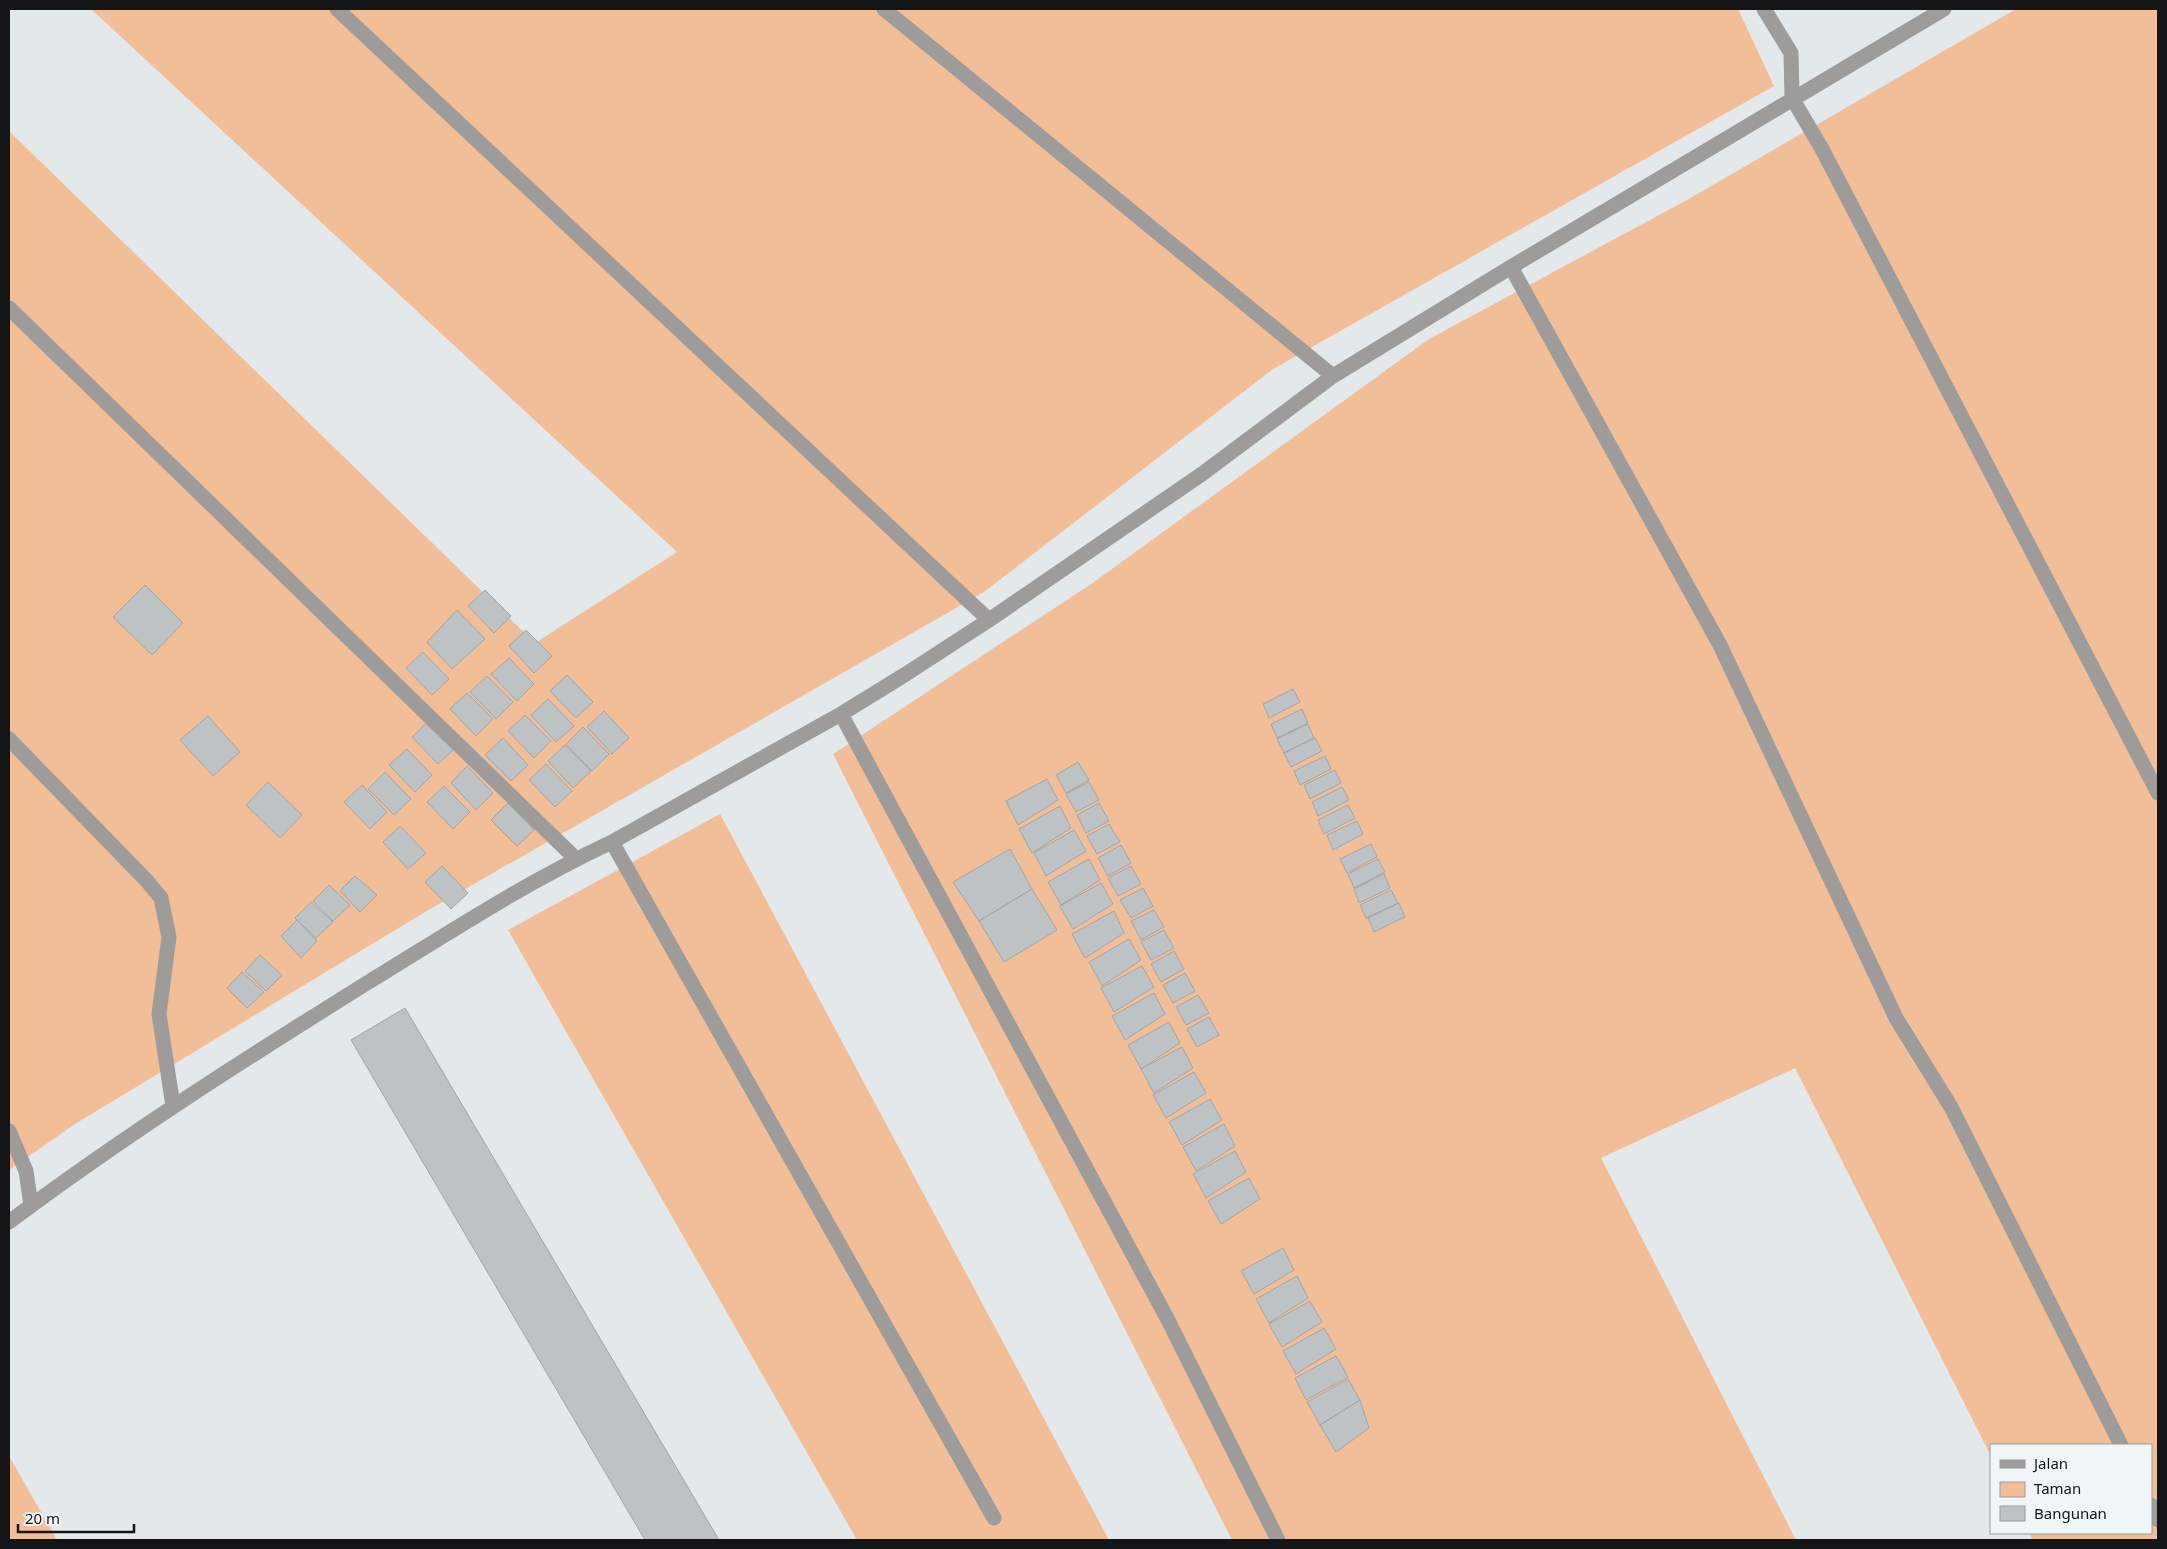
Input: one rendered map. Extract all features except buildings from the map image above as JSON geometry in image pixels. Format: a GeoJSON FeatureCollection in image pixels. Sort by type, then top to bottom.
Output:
{"type":"FeatureCollection","features":[{"type":"Feature","properties":{"kind":"lane"},"geometry":{"type":"LineString","coordinates":[[337,9],[989,620]]}},
{"type":"Feature","properties":{"kind":"lane"},"geometry":{"type":"LineString","coordinates":[[884,9],[1333,376]]}},
{"type":"Feature","properties":{"kind":"lane"},"geometry":{"type":"LineString","coordinates":[[1764,9],[1791,53],[1792,98],[1827,158],[2158,793]]}},
{"type":"Feature","properties":{"kind":"lane"},"geometry":{"type":"LineString","coordinates":[[9,1222],[30,1205],[227,1070],[499,902],[576,859],[612,842],[841,714],[989,620],[1202,474],[1333,376],[1792,98],[1944,9]]}},
{"type":"Feature","properties":{"kind":"lane"},"geometry":{"type":"LineString","coordinates":[[1511,267],[1720,645],[1896,1018],[1951,1108],[2120,1444]]}},
{"type":"Feature","properties":{"kind":"lane"},"geometry":{"type":"LineString","coordinates":[[9,308],[576,859]]}},
{"type":"Feature","properties":{"kind":"lane"},"geometry":{"type":"LineString","coordinates":[[841,714],[1168,1318],[1278,1540]]}},
{"type":"Feature","properties":{"kind":"lane"},"geometry":{"type":"LineString","coordinates":[[9,739],[148,882],[161,898],[169,937],[159,1014],[173,1106]]}},
{"type":"Feature","properties":{"kind":"lane"},"geometry":{"type":"LineString","coordinates":[[612,842],[994,1518]]}},
{"type":"Feature","properties":{"kind":"lane"},"geometry":{"type":"LineString","coordinates":[[9,1131],[26,1171],[30,1205]]}},
{"type":"Feature","properties":{"kind":"lane"},"geometry":{"type":"LineString","coordinates":[[2152,1507],[2158,1520]]}},
{"type":"Feature","properties":{"kind":"green space"},"geometry":{"type":"Polygon","coordinates":[[[91,9],[1738,9],[1774,86],[1273,369],[984,592],[425,912],[75,1124],[9,1170],[9,131],[535,643],[677,552],[91,9]]]}},
{"type":"Feature","properties":{"kind":"green space"},"geometry":{"type":"Polygon","coordinates":[[[2016,9],[2158,9],[2158,1540],[2033,1540],[2030,1534],[2152,1534],[2152,1444],[1990,1444],[1990,1454],[1795,1068],[1601,1158],[1796,1540],[1232,1540],[833,754],[1094,582],[1429,339],[1687,200],[2016,9]]]}},
{"type":"Feature","properties":{"kind":"green space"},"geometry":{"type":"Polygon","coordinates":[[[720,814],[1109,1540],[857,1540],[508,930],[720,814]]]}},
{"type":"Feature","properties":{"kind":"green space"},"geometry":{"type":"Polygon","coordinates":[[[9,1456],[57,1540],[9,1540],[9,1456]]]}}]}
